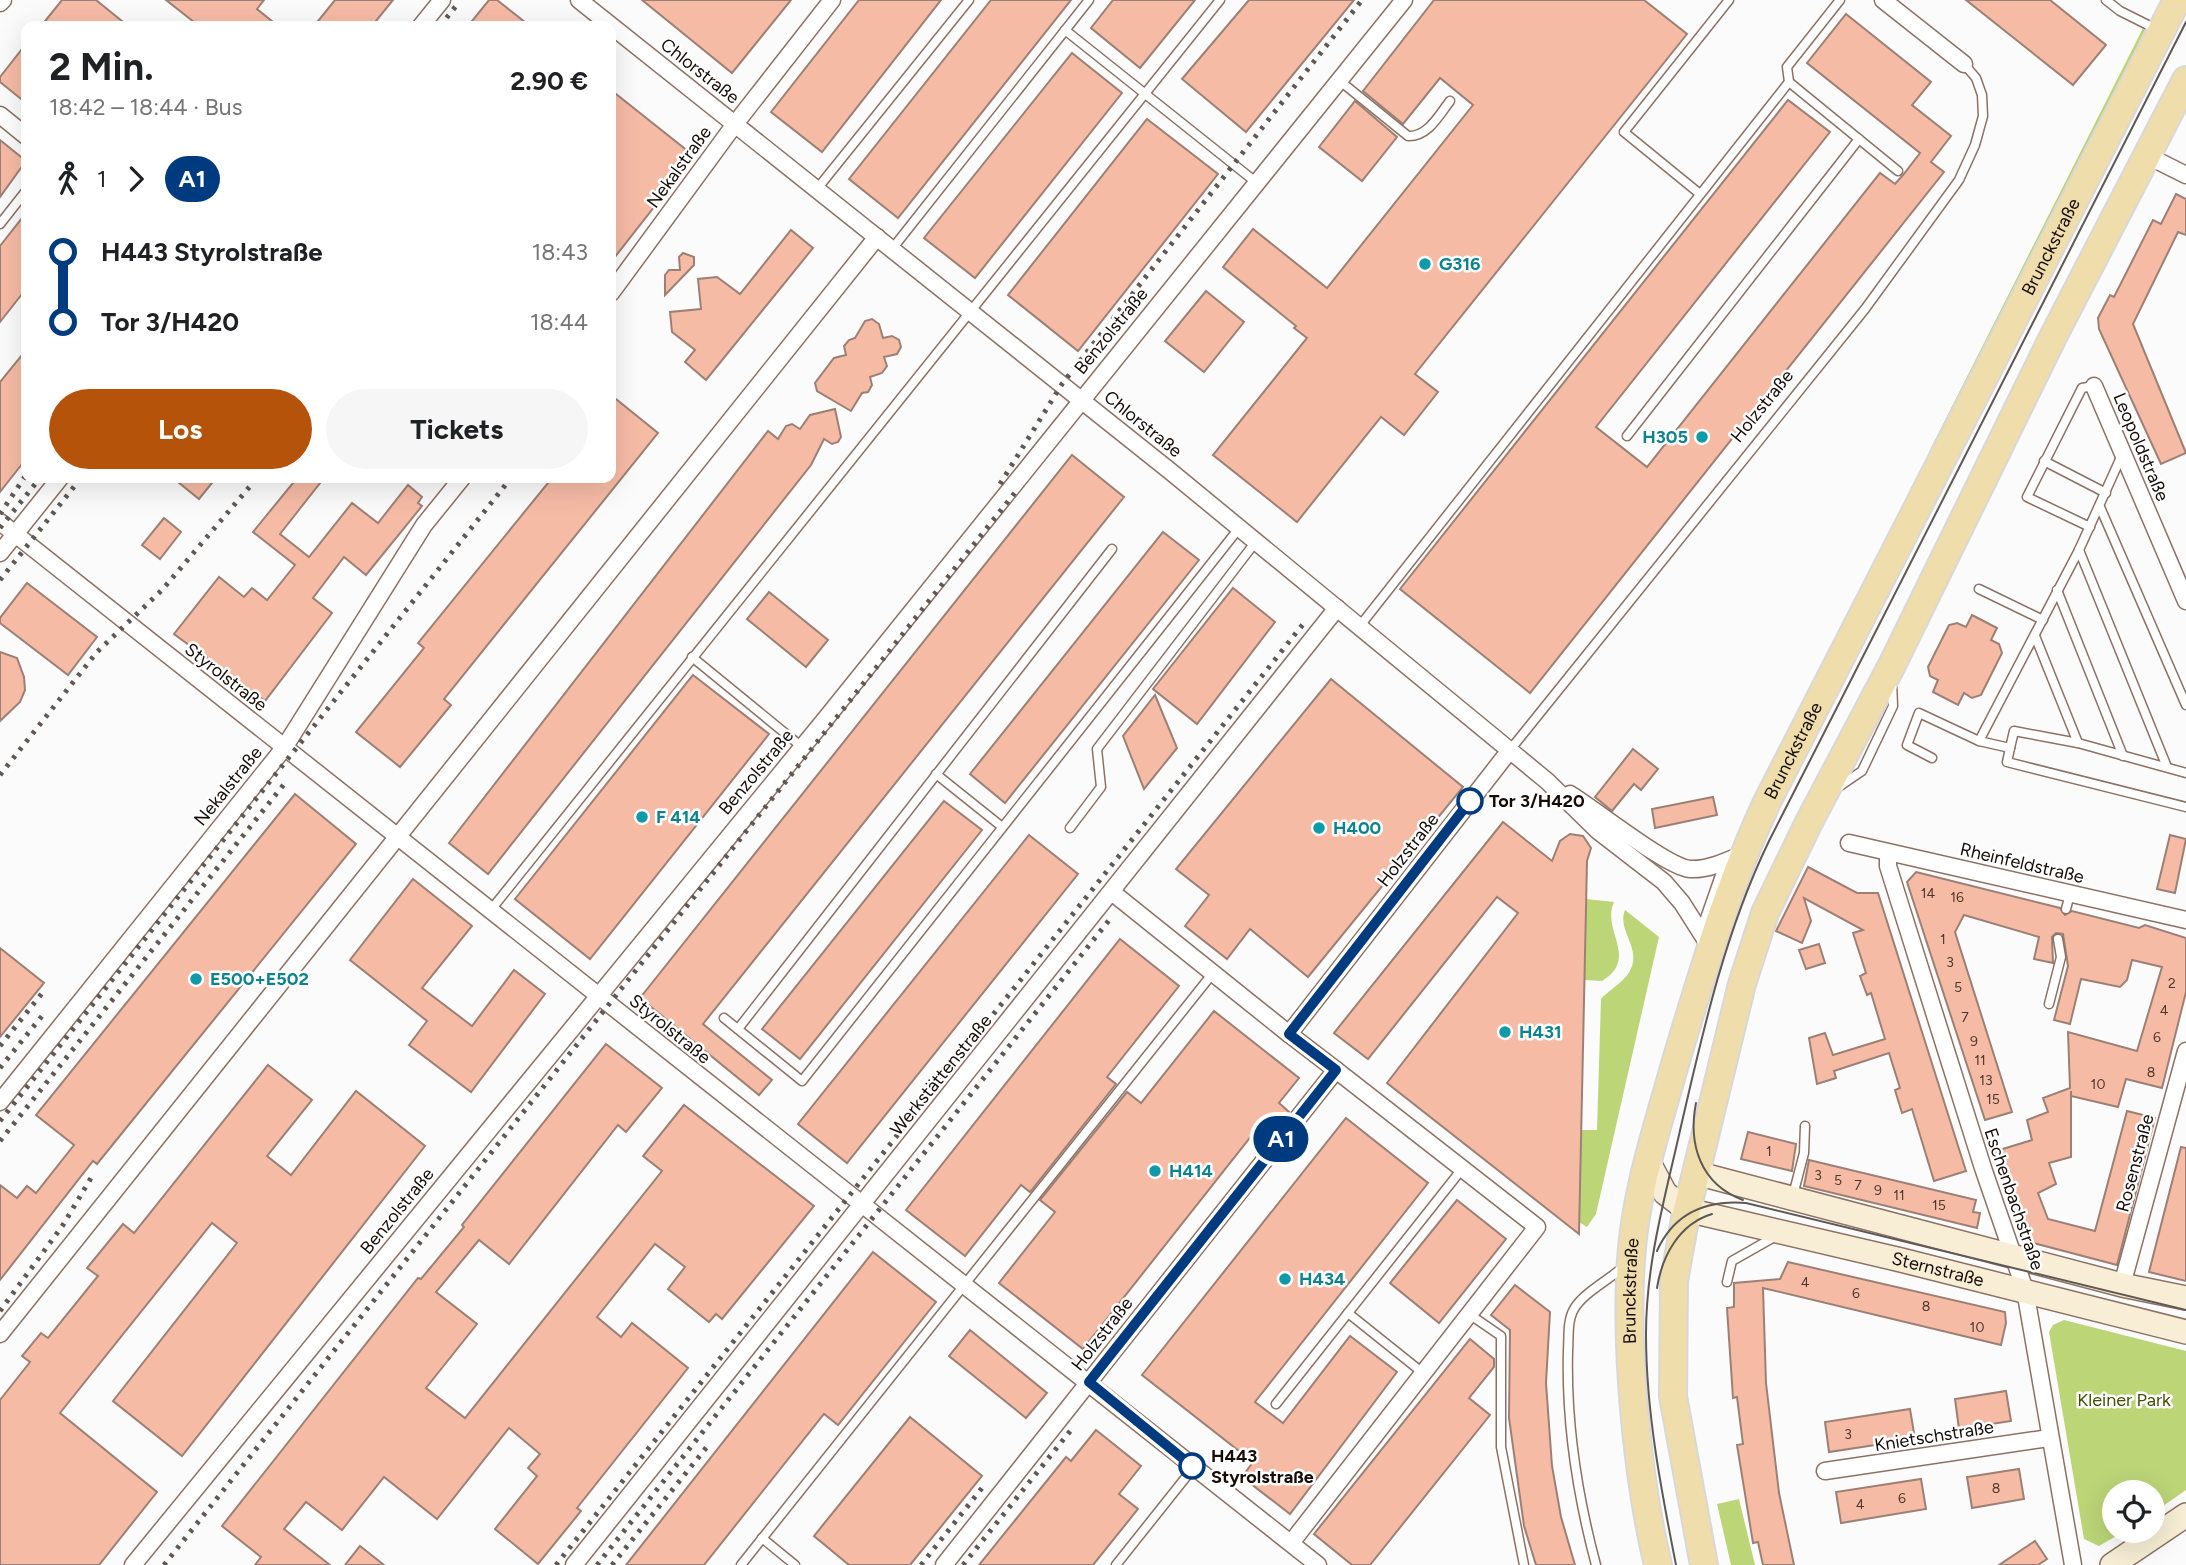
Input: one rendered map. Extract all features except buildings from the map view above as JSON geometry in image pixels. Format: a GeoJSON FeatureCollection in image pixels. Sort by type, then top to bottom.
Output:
{"type":"FeatureCollection","features":[{"type":"Feature","properties":{"kind":"main road","name":"Brunckstraße"},"geometry":{"type":"LineString","coordinates":[[1658,1565],[1643,1479],[1636,1410],[1630,1261],[1647,1159],[1710,947],[1739,862],[2177,0]]}},
{"type":"Feature","properties":{"kind":"main road"},"geometry":{"type":"LineString","coordinates":[[1704,1565],[1674,1396],[1671,1332],[1674,1281],[1722,1056],[1765,913],[1822,797],[1891,667],[2054,335],[2186,80]]}},
{"type":"Feature","properties":{"kind":"main road"},"geometry":{"type":"LineString","coordinates":[[1647,1159],[1665,1194],[1687,1210]]}},
{"type":"Feature","properties":{"kind":"main road","name":"Sternstraße"},"geometry":{"type":"LineString","coordinates":[[1696,1173],[2122,1284],[2186,1298]]}},
{"type":"Feature","properties":{"kind":"main road","name":"Sternstraße"},"geometry":{"type":"LineString","coordinates":[[1687,1210],[2025,1290],[2186,1332]]}},
{"type":"Feature","properties":{"kind":"main road"},"geometry":{"type":"LineString","coordinates":[[2112,1565],[2186,1515]]}},
{"type":"Feature","properties":{"kind":"street"},"geometry":{"type":"LineString","coordinates":[[425,21],[442,0]]}},
{"type":"Feature","properties":{"kind":"street","name":"Chlorstraße"},"geometry":{"type":"LineString","coordinates":[[579,0],[605,21]]}},
{"type":"Feature","properties":{"kind":"street","name":"Nekalstraße"},"geometry":{"type":"LineString","coordinates":[[616,286],[735,124],[832,0]]}},
{"type":"Feature","properties":{"kind":"street","name":"Benzolstraße"},"geometry":{"type":"LineString","coordinates":[[133,1565],[802,747],[1404,0]]}},
{"type":"Feature","properties":{"kind":"street"},"geometry":{"type":"LineString","coordinates":[[1883,0],[1964,64]]}},
{"type":"Feature","properties":{"kind":"street","name":"Chlorstraße"},"geometry":{"type":"LineString","coordinates":[[616,29],[1257,540],[1547,781],[1598,819]]}},
{"type":"Feature","properties":{"kind":"street"},"geometry":{"type":"LineString","coordinates":[[0,115],[21,132]]}},
{"type":"Feature","properties":{"kind":"street"},"geometry":{"type":"LineString","coordinates":[[2150,148],[2156,160],[2186,176]]}},
{"type":"Feature","properties":{"kind":"street"},"geometry":{"type":"LineString","coordinates":[[0,1334],[877,237]]}},
{"type":"Feature","properties":{"kind":"street","name":"Leopoldstraße"},"geometry":{"type":"LineString","coordinates":[[2094,386],[2123,454],[2180,568],[2186,601]]}},
{"type":"Feature","properties":{"kind":"street"},"geometry":{"type":"LineString","coordinates":[[0,553],[56,483]]}},
{"type":"Feature","properties":{"kind":"street","name":"Nekalstraße"},"geometry":{"type":"LineString","coordinates":[[0,1102],[284,748],[424,525],[458,483]]}},
{"type":"Feature","properties":{"kind":"street","name":"Styrolstraße"},"geometry":{"type":"LineString","coordinates":[[0,522],[860,1206],[1089,1382],[1318,1565]]}},
{"type":"Feature","properties":{"kind":"street","name":"Werkstättenstraße"},"geometry":{"type":"LineString","coordinates":[[575,1565],[1113,893],[1337,608]]}},
{"type":"Feature","properties":{"kind":"street","name":"Holzstraße"},"geometry":{"type":"LineString","coordinates":[[1289,1034],[1510,750]]}},
{"type":"Feature","properties":{"kind":"street"},"geometry":{"type":"LineString","coordinates":[[1598,819],[1669,862],[1690,869],[1739,862]]}},
{"type":"Feature","properties":{"kind":"street"},"geometry":{"type":"LineString","coordinates":[[1598,819],[1664,882],[1682,903],[1710,947]]}},
{"type":"Feature","properties":{"kind":"street","name":"Rheinfeldstraße"},"geometry":{"type":"LineString","coordinates":[[1849,843],[2068,901],[2186,920]]}},
{"type":"Feature","properties":{"kind":"street","name":"Eschenbachstraße"},"geometry":{"type":"LineString","coordinates":[[1888,853],[1888,866],[2025,1290],[2073,1565]]}},
{"type":"Feature","properties":{"kind":"street"},"geometry":{"type":"LineString","coordinates":[[1113,893],[1537,1227],[1291,1543]]}},
{"type":"Feature","properties":{"kind":"street","name":"Rosenstraße"},"geometry":{"type":"LineString","coordinates":[[2122,1284],[2186,1051]]}},
{"type":"Feature","properties":{"kind":"street","name":"Holzstraße"},"geometry":{"type":"LineString","coordinates":[[944,1565],[1336,1070]]}},
{"type":"Feature","properties":{"kind":"street","name":"Knietschstraße"},"geometry":{"type":"LineString","coordinates":[[1825,1471],[2049,1438]]}},
{"type":"Feature","properties":{"kind":"lane"},"geometry":{"type":"LineString","coordinates":[[817,189],[970,0]]}},
{"type":"Feature","properties":{"kind":"lane"},"geometry":{"type":"LineString","coordinates":[[892,249],[1089,0]]}},
{"type":"Feature","properties":{"kind":"lane"},"geometry":{"type":"LineString","coordinates":[[490,911],[1220,0]]}},
{"type":"Feature","properties":{"kind":"lane"},"geometry":{"type":"LineString","coordinates":[[1700,194],[1624,132],[1729,0]]}},
{"type":"Feature","properties":{"kind":"lane"},"geometry":{"type":"LineString","coordinates":[[1840,0],[1787,67],[1789,82],[1898,172]]}},
{"type":"Feature","properties":{"kind":"lane"},"geometry":{"type":"LineString","coordinates":[[2106,0],[2120,11],[2161,32]]}},
{"type":"Feature","properties":{"kind":"lane"},"geometry":{"type":"LineString","coordinates":[[1065,30],[1257,183]]}},
{"type":"Feature","properties":{"kind":"lane","name":"Holzstraße"},"geometry":{"type":"LineString","coordinates":[[1510,750],[1865,309],[1959,180],[1975,145],[1983,116],[1982,95],[1976,78],[1964,64]]}},
{"type":"Feature","properties":{"kind":"lane"},"geometry":{"type":"LineString","coordinates":[[1340,81],[1408,136],[1418,137],[1426,131],[1450,101]]}},
{"type":"Feature","properties":{"kind":"lane"},"geometry":{"type":"LineString","coordinates":[[1359,627],[1789,82]]}},
{"type":"Feature","properties":{"kind":"lane"},"geometry":{"type":"LineString","coordinates":[[1627,436],[1859,139]]}},
{"type":"Feature","properties":{"kind":"lane"},"geometry":{"type":"LineString","coordinates":[[0,224],[21,197]]}},
{"type":"Feature","properties":{"kind":"lane"},"geometry":{"type":"LineString","coordinates":[[2090,527],[2026,497],[2082,388],[2094,386]]}},
{"type":"Feature","properties":{"kind":"lane"},"geometry":{"type":"LineString","coordinates":[[1979,741],[2079,550],[2123,454]]}},
{"type":"Feature","properties":{"kind":"lane"},"geometry":{"type":"LineString","coordinates":[[2044,461],[2106,493]]}},
{"type":"Feature","properties":{"kind":"lane"},"geometry":{"type":"LineString","coordinates":[[2100,507],[2186,705]]}},
{"type":"Feature","properties":{"kind":"lane"},"geometry":{"type":"LineString","coordinates":[[724,1017],[802,1081],[1240,527]]}},
{"type":"Feature","properties":{"kind":"lane"},"geometry":{"type":"LineString","coordinates":[[1070,828],[1101,787],[1097,749],[1257,540]]}},
{"type":"Feature","properties":{"kind":"lane"},"geometry":{"type":"LineString","coordinates":[[738,1029],[1112,549]]}},
{"type":"Feature","properties":{"kind":"lane"},"geometry":{"type":"LineString","coordinates":[[2079,550],[2167,767]]}},
{"type":"Feature","properties":{"kind":"lane"},"geometry":{"type":"LineString","coordinates":[[1979,589],[2043,620]]}},
{"type":"Feature","properties":{"kind":"lane"},"geometry":{"type":"LineString","coordinates":[[2057,590],[2123,756]]}},
{"type":"Feature","properties":{"kind":"lane"},"geometry":{"type":"LineString","coordinates":[[2035,636],[2078,743]]}},
{"type":"Feature","properties":{"kind":"lane"},"geometry":{"type":"LineString","coordinates":[[692,657],[802,747]]}},
{"type":"Feature","properties":{"kind":"lane"},"geometry":{"type":"LineString","coordinates":[[1932,758],[1907,745],[1919,713],[1979,741],[2010,748]]}},
{"type":"Feature","properties":{"kind":"lane"},"geometry":{"type":"LineString","coordinates":[[2186,773],[2078,743],[2014,731],[2007,762],[2186,807]]}},
{"type":"Feature","properties":{"kind":"lane"},"geometry":{"type":"LineString","coordinates":[[936,774],[1001,826]]}},
{"type":"Feature","properties":{"kind":"lane"},"geometry":{"type":"LineString","coordinates":[[2049,1004],[2061,957],[2058,939]]}},
{"type":"Feature","properties":{"kind":"lane"},"geometry":{"type":"LineString","coordinates":[[741,1565],[1213,973]]}},
{"type":"Feature","properties":{"kind":"lane"},"geometry":{"type":"LineString","coordinates":[[1792,1199],[1804,1153],[1805,1126]]}},
{"type":"Feature","properties":{"kind":"lane"},"geometry":{"type":"LineString","coordinates":[[1276,1404],[1462,1169]]}},
{"type":"Feature","properties":{"kind":"lane"},"geometry":{"type":"LineString","coordinates":[[1727,1282],[1732,1261],[1782,1232]]}},
{"type":"Feature","properties":{"kind":"lane"},"geometry":{"type":"LineString","coordinates":[[1596,1565],[1583,1516],[1572,1455],[1567,1387],[1570,1317],[1576,1305],[1630,1261]]}},
{"type":"Feature","properties":{"kind":"lane"},"geometry":{"type":"LineString","coordinates":[[1348,1313],[1423,1373]]}},
{"type":"Feature","properties":{"kind":"lane"},"geometry":{"type":"LineString","coordinates":[[1469,1314],[1501,1336],[1502,1447],[1524,1565]]}},
{"type":"Feature","properties":{"kind":"lane"},"geometry":{"type":"LineString","coordinates":[[1116,1565],[1194,1467]]}},
{"type":"Feature","properties":{"kind":"lane"},"geometry":{"type":"LineString","coordinates":[[762,1538],[795,1565]]}},
{"type":"Feature","properties":{"kind":"green space"},"geometry":{"type":"Polygon","coordinates":[[[2143,28],[2145,31],[1933,451],[1929,452],[2143,28]]]}},
{"type":"Feature","properties":{"kind":"green space"},"geometry":{"type":"Polygon","coordinates":[[[1586,899],[1614,902],[1611,913],[1619,954],[1618,963],[1613,972],[1602,981],[1584,980],[1586,899]]]}},
{"type":"Feature","properties":{"kind":"green space"},"geometry":{"type":"Polygon","coordinates":[[[1625,910],[1659,937],[1596,1214],[1587,1227],[1579,1222],[1581,1130],[1597,1130],[1601,999],[1623,980],[1632,966],[1633,951],[1623,917],[1625,910]]]}},
{"type":"Feature","properties":{"kind":"green space","name":"Kleiner Park"},"geometry":{"type":"Polygon","coordinates":[[[2064,1320],[2186,1351],[2186,1490],[2165,1505],[2165,1480],[2102,1480],[2102,1543],[2104,1543],[2099,1546],[2084,1539],[2049,1332],[2053,1325],[2064,1320]]]}},
{"type":"Feature","properties":{"kind":"green space"},"geometry":{"type":"Polygon","coordinates":[[[1739,1499],[1755,1565],[1731,1565],[1717,1504],[1739,1499]]]}},
{"type":"Feature","properties":{"kind":"tram line"},"geometry":{"type":"LineString","coordinates":[[1676,1565],[1660,1479],[1649,1392],[1646,1334],[1649,1283],[1662,1209],[1706,1023],[1739,912],[1769,841],[2186,22]]}},
{"type":"Feature","properties":{"kind":"tram line"},"geometry":{"type":"LineString","coordinates":[[1696,1103],[1694,1133],[1700,1161],[1716,1184],[1743,1200]]}},
{"type":"Feature","properties":{"kind":"tram line"},"geometry":{"type":"LineString","coordinates":[[1657,1251],[1672,1227],[1693,1212],[1718,1204],[1746,1203],[2186,1310]]}},
{"type":"Feature","properties":{"kind":"tram line"},"geometry":{"type":"LineString","coordinates":[[1657,1288],[1663,1264],[1681,1233],[1690,1225],[1712,1214]]}},
{"type":"Feature","properties":{"kind":"railway"},"geometry":{"type":"LineString","coordinates":[[1000,484],[1062,384],[1362,0]]}},
{"type":"Feature","properties":{"kind":"railway"},"geometry":{"type":"LineString","coordinates":[[444,21],[456,6]]}},
{"type":"Feature","properties":{"kind":"railway"},"geometry":{"type":"LineString","coordinates":[[0,514],[21,482]]}},
{"type":"Feature","properties":{"kind":"railway"},"geometry":{"type":"LineString","coordinates":[[0,528],[36,483]]}},
{"type":"Feature","properties":{"kind":"railway"},"geometry":{"type":"LineString","coordinates":[[0,580],[77,483]]}},
{"type":"Feature","properties":{"kind":"railway"},"geometry":{"type":"LineString","coordinates":[[0,775],[97,652],[162,590],[253,483]]}},
{"type":"Feature","properties":{"kind":"railway"},"geometry":{"type":"LineString","coordinates":[[0,1121],[507,483]]}},
{"type":"Feature","properties":{"kind":"railway"},"geometry":{"type":"LineString","coordinates":[[164,1565],[1017,490]]}},
{"type":"Feature","properties":{"kind":"railway"},"geometry":{"type":"LineString","coordinates":[[556,1565],[1304,623]]}},
{"type":"Feature","properties":{"kind":"railway"},"geometry":{"type":"LineString","coordinates":[[0,1141],[285,783]]}},
{"type":"Feature","properties":{"kind":"railway"},"geometry":{"type":"LineString","coordinates":[[597,1565],[1110,919]]}},
{"type":"Feature","properties":{"kind":"railway"},"geometry":{"type":"LineString","coordinates":[[0,1046],[43,992]]}},
{"type":"Feature","properties":{"kind":"railway"},"geometry":{"type":"LineString","coordinates":[[0,1068],[42,1016]]}},
{"type":"Feature","properties":{"kind":"railway"},"geometry":{"type":"LineString","coordinates":[[0,1311],[63,1225],[94,1173]]}},
{"type":"Feature","properties":{"kind":"railway"},"geometry":{"type":"LineString","coordinates":[[963,1565],[1071,1430]]}},
{"type":"Feature","properties":{"kind":"railway"},"geometry":{"type":"LineString","coordinates":[[612,1565],[710,1443]]}},
{"type":"Feature","properties":{"kind":"railway"},"geometry":{"type":"LineString","coordinates":[[921,1565],[982,1488]]}},
{"type":"Feature","properties":{"kind":"bus line","name":"A1"},"geometry":{"type":"LineString","coordinates":[[1192,1466],[1089,1382],[1336,1070],[1289,1034],[1470,801]]}},
{"type":"Feature","properties":{"kind":"place","name":"G316"},"geometry":{"type":"Point","coordinates":[1425,264]}},
{"type":"Feature","properties":{"kind":"place","name":"H305"},"geometry":{"type":"Point","coordinates":[1702,437]}},
{"type":"Feature","properties":{"kind":"place","name":"Tor 3/H420"},"geometry":{"type":"Point","coordinates":[1470,801]}},
{"type":"Feature","properties":{"kind":"place","name":"F 414"},"geometry":{"type":"Point","coordinates":[642,817]}},
{"type":"Feature","properties":{"kind":"place","name":"H400"},"geometry":{"type":"Point","coordinates":[1319,828]}},
{"type":"Feature","properties":{"kind":"place","name":"E500+E502"},"geometry":{"type":"Point","coordinates":[196,979]}},
{"type":"Feature","properties":{"kind":"place","name":"H431"},"geometry":{"type":"Point","coordinates":[1505,1032]}},
{"type":"Feature","properties":{"kind":"place","name":"H414"},"geometry":{"type":"Point","coordinates":[1155,1171]}},
{"type":"Feature","properties":{"kind":"place","name":"H434"},"geometry":{"type":"Point","coordinates":[1285,1279]}},
{"type":"Feature","properties":{"kind":"place","name":"H443 Styrolstraße"},"geometry":{"type":"Point","coordinates":[1192,1466]}}]}
